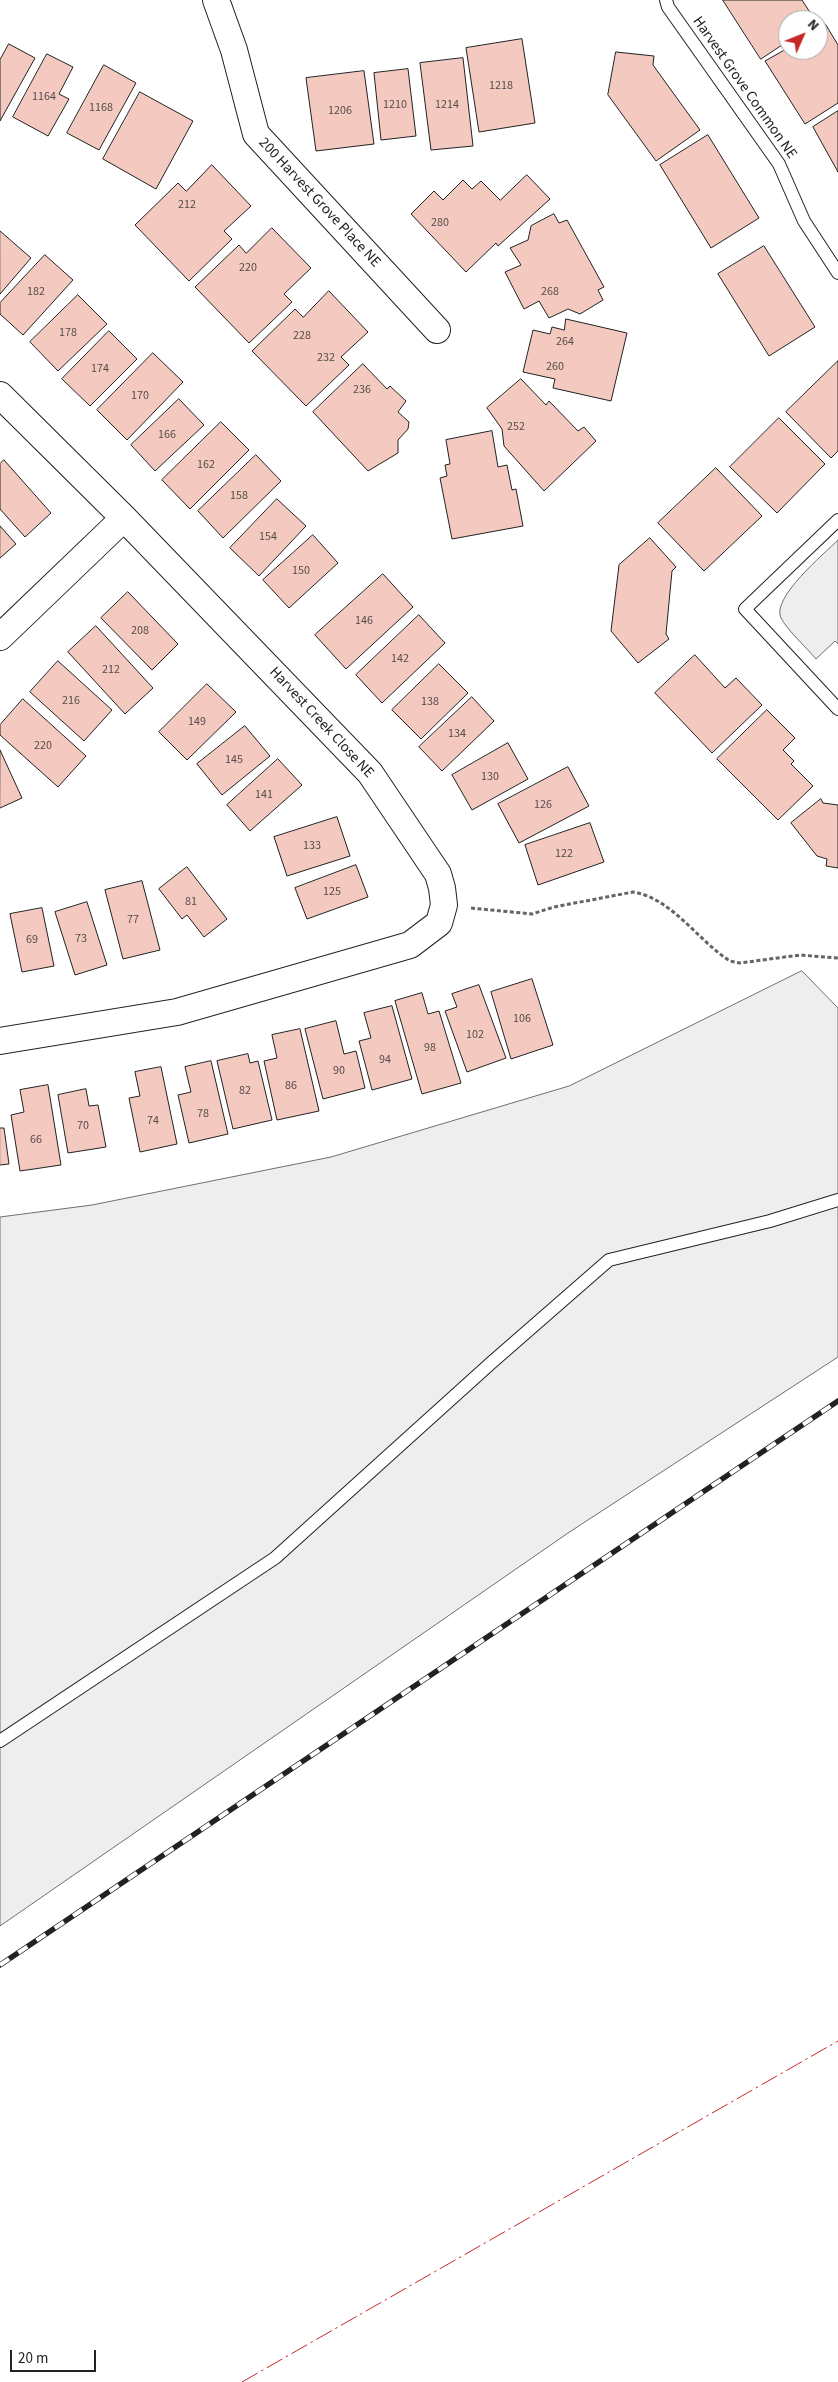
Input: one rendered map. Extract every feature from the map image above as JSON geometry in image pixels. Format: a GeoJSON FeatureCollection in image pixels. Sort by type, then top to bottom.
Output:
{"type":"FeatureCollection","features":[{"type":"Feature","properties":{"kind":"street","name":"200 Harvest Grove Place NE"},"geometry":{"type":"LineString","coordinates":[[216,0],[234,50],[256,134],[437,330]]}},
{"type":"Feature","properties":{"kind":"street","name":"Harvest Creek Close NE"},"geometry":{"type":"LineString","coordinates":[[0,395],[124,518],[370,773],[438,874],[444,905]]}},
{"type":"Feature","properties":{"kind":"street"},"geometry":{"type":"LineString","coordinates":[[0,637],[124,518]]}},
{"type":"Feature","properties":{"kind":"street"},"geometry":{"type":"LineString","coordinates":[[0,1041],[177,1012],[410,945],[439,923],[444,905]]}},
{"type":"Feature","properties":{"kind":"lane","name":"Harvest Grove Common NE"},"geometry":{"type":"LineString","coordinates":[[666,0],[668,7],[779,164],[804,221],[838,273]]}},
{"type":"Feature","properties":{"kind":"lane"},"geometry":{"type":"LineString","coordinates":[[838,520],[744,609],[838,709]]}},
{"type":"Feature","properties":{"kind":"lane"},"geometry":{"type":"LineString","coordinates":[[0,1741],[275,1558],[491,1363],[609,1260],[770,1221],[838,1200]]}},
{"type":"Feature","properties":{"kind":"path"},"geometry":{"type":"LineString","coordinates":[[444,905],[532,914],[554,907],[633,892],[645,894],[666,907],[730,961],[740,963],[800,955],[825,959],[838,958]]}},
{"type":"Feature","properties":{"kind":"shaded area"},"geometry":{"type":"Polygon","coordinates":[[[838,540],[838,644],[835,641],[816,659],[784,623],[781,618],[780,609],[784,599],[800,577],[838,540]]]}},
{"type":"Feature","properties":{"kind":"shaded area"},"geometry":{"type":"Polygon","coordinates":[[[802,971],[838,1008],[838,1357],[568,1533],[0,1926],[0,1217],[92,1205],[331,1157],[569,1086],[802,971]]]}},
{"type":"Feature","properties":{"kind":"building"},"geometry":{"type":"Polygon","coordinates":[[[723,0],[802,0],[808,10],[778,10],[778,48],[761,59],[723,0]]]}},
{"type":"Feature","properties":{"kind":"building"},"geometry":{"type":"Polygon","coordinates":[[[828,28],[838,45],[838,103],[805,124],[765,61],[778,54],[778,60],[828,60],[828,28]]]}},
{"type":"Feature","properties":{"kind":"building"},"geometry":{"type":"Polygon","coordinates":[[[522,39],[535,123],[479,132],[466,48],[522,39]]]}},
{"type":"Feature","properties":{"kind":"building"},"geometry":{"type":"Polygon","coordinates":[[[9,44],[35,58],[0,121],[0,60],[9,44]]]}},
{"type":"Feature","properties":{"kind":"building"},"geometry":{"type":"Polygon","coordinates":[[[616,52],[654,56],[653,65],[700,130],[656,161],[608,95],[616,52]]]}},
{"type":"Feature","properties":{"kind":"building"},"geometry":{"type":"Polygon","coordinates":[[[47,54],[73,67],[59,94],[69,99],[48,136],[13,117],[47,54]]]}},
{"type":"Feature","properties":{"kind":"building"},"geometry":{"type":"Polygon","coordinates":[[[463,58],[473,146],[431,150],[420,63],[463,58]]]}},
{"type":"Feature","properties":{"kind":"building"},"geometry":{"type":"Polygon","coordinates":[[[104,65],[136,83],[99,150],[67,133],[104,65]]]}},
{"type":"Feature","properties":{"kind":"building"},"geometry":{"type":"Polygon","coordinates":[[[408,69],[416,136],[381,140],[374,73],[408,69]]]}},
{"type":"Feature","properties":{"kind":"building"},"geometry":{"type":"Polygon","coordinates":[[[364,71],[374,144],[316,151],[306,78],[364,71]]]}},
{"type":"Feature","properties":{"kind":"building"},"geometry":{"type":"Polygon","coordinates":[[[140,92],[193,121],[156,189],[103,159],[140,92]]]}},
{"type":"Feature","properties":{"kind":"building"},"geometry":{"type":"Polygon","coordinates":[[[838,111],[838,172],[813,127],[838,111]]]}},
{"type":"Feature","properties":{"kind":"building"},"geometry":{"type":"Polygon","coordinates":[[[708,135],[759,218],[711,248],[660,165],[708,135]]]}},
{"type":"Feature","properties":{"kind":"building"},"geometry":{"type":"Polygon","coordinates":[[[212,165],[251,206],[224,231],[232,239],[189,281],[135,225],[178,183],[186,191],[212,165]]]}},
{"type":"Feature","properties":{"kind":"building"},"geometry":{"type":"Polygon","coordinates":[[[527,175],[550,199],[498,246],[496,243],[466,272],[411,214],[434,191],[443,200],[463,180],[472,189],[481,181],[500,200],[527,175]]]}},
{"type":"Feature","properties":{"kind":"building"},"geometry":{"type":"Polygon","coordinates":[[[554,214],[559,223],[567,220],[604,287],[598,290],[603,300],[580,314],[568,309],[549,318],[539,301],[524,309],[505,272],[521,265],[510,248],[528,240],[531,226],[554,214]]]}},
{"type":"Feature","properties":{"kind":"building"},"geometry":{"type":"Polygon","coordinates":[[[272,228],[311,268],[284,294],[292,302],[249,343],[195,287],[239,245],[246,253],[272,228]]]}},
{"type":"Feature","properties":{"kind":"building"},"geometry":{"type":"Polygon","coordinates":[[[0,231],[31,258],[0,294],[0,231]]]}},
{"type":"Feature","properties":{"kind":"building"},"geometry":{"type":"Polygon","coordinates":[[[764,246],[815,327],[769,356],[718,274],[764,246]]]}},
{"type":"Feature","properties":{"kind":"building"},"geometry":{"type":"Polygon","coordinates":[[[45,255],[73,280],[23,335],[0,314],[0,303],[45,255]]]}},
{"type":"Feature","properties":{"kind":"building"},"geometry":{"type":"Polygon","coordinates":[[[329,291],[368,332],[341,357],[349,365],[306,406],[252,351],[295,309],[303,317],[329,291]]]}},
{"type":"Feature","properties":{"kind":"building"},"geometry":{"type":"Polygon","coordinates":[[[78,295],[107,324],[58,371],[30,342],[78,295]]]}},
{"type":"Feature","properties":{"kind":"building"},"geometry":{"type":"Polygon","coordinates":[[[566,319],[627,333],[611,401],[553,388],[555,379],[523,372],[533,330],[550,334],[552,327],[564,330],[566,319]]]}},
{"type":"Feature","properties":{"kind":"building"},"geometry":{"type":"Polygon","coordinates":[[[109,331],[137,359],[90,406],[62,379],[109,331]]]}},
{"type":"Feature","properties":{"kind":"building"},"geometry":{"type":"Polygon","coordinates":[[[153,353],[183,382],[127,440],[97,410],[153,353]]]}},
{"type":"Feature","properties":{"kind":"building"},"geometry":{"type":"Polygon","coordinates":[[[838,361],[838,451],[831,458],[786,412],[838,361]]]}},
{"type":"Feature","properties":{"kind":"building"},"geometry":{"type":"Polygon","coordinates":[[[363,364],[387,389],[390,386],[406,401],[398,412],[409,422],[408,429],[398,440],[398,453],[368,471],[313,412],[363,364]]]}},
{"type":"Feature","properties":{"kind":"building"},"geometry":{"type":"Polygon","coordinates":[[[521,379],[546,405],[549,401],[578,431],[584,427],[596,441],[544,491],[504,446],[502,429],[487,408],[521,379]]]}},
{"type":"Feature","properties":{"kind":"building"},"geometry":{"type":"Polygon","coordinates":[[[179,399],[204,425],[155,471],[131,445],[179,399]]]}},
{"type":"Feature","properties":{"kind":"building"},"geometry":{"type":"Polygon","coordinates":[[[779,418],[825,464],[777,513],[730,467],[779,418]]]}},
{"type":"Feature","properties":{"kind":"building"},"geometry":{"type":"Polygon","coordinates":[[[221,422],[249,450],[190,509],[162,480],[221,422]]]}},
{"type":"Feature","properties":{"kind":"building"},"geometry":{"type":"Polygon","coordinates":[[[492,431],[498,467],[507,465],[512,490],[516,489],[523,526],[452,539],[440,478],[447,476],[445,465],[450,464],[446,440],[492,431]]]}},
{"type":"Feature","properties":{"kind":"building"},"geometry":{"type":"Polygon","coordinates":[[[256,455],[281,481],[223,538],[198,511],[256,455]]]}},
{"type":"Feature","properties":{"kind":"building"},"geometry":{"type":"Polygon","coordinates":[[[4,460],[51,513],[25,537],[0,509],[0,464],[4,460]]]}},
{"type":"Feature","properties":{"kind":"building"},"geometry":{"type":"Polygon","coordinates":[[[716,468],[762,516],[704,571],[658,523],[716,468]]]}},
{"type":"Feature","properties":{"kind":"building"},"geometry":{"type":"Polygon","coordinates":[[[277,499],[306,526],[259,576],[230,548],[277,499]]]}},
{"type":"Feature","properties":{"kind":"building"},"geometry":{"type":"Polygon","coordinates":[[[0,526],[16,544],[0,558],[0,526]]]}},
{"type":"Feature","properties":{"kind":"building"},"geometry":{"type":"Polygon","coordinates":[[[313,535],[338,563],[289,608],[263,580],[313,535]]]}},
{"type":"Feature","properties":{"kind":"building"},"geometry":{"type":"Polygon","coordinates":[[[650,538],[676,567],[672,571],[666,634],[669,639],[638,663],[611,631],[619,565],[650,538]]]}},
{"type":"Feature","properties":{"kind":"building"},"geometry":{"type":"Polygon","coordinates":[[[383,574],[413,607],[346,669],[315,635],[383,574]]]}},
{"type":"Feature","properties":{"kind":"building"},"geometry":{"type":"Polygon","coordinates":[[[128,592],[178,644],[152,670],[101,618],[128,592]]]}},
{"type":"Feature","properties":{"kind":"building"},"geometry":{"type":"Polygon","coordinates":[[[419,615],[445,643],[382,703],[356,675],[419,615]]]}},
{"type":"Feature","properties":{"kind":"building"},"geometry":{"type":"Polygon","coordinates":[[[96,626],[153,688],[125,714],[68,652],[96,626]]]}},
{"type":"Feature","properties":{"kind":"building"},"geometry":{"type":"Polygon","coordinates":[[[695,655],[725,688],[736,678],[762,705],[712,753],[655,693],[695,655]]]}},
{"type":"Feature","properties":{"kind":"building"},"geometry":{"type":"Polygon","coordinates":[[[58,661],[112,710],[84,741],[30,692],[58,661]]]}},
{"type":"Feature","properties":{"kind":"building"},"geometry":{"type":"Polygon","coordinates":[[[439,664],[468,693],[421,739],[392,710],[439,664]]]}},
{"type":"Feature","properties":{"kind":"building"},"geometry":{"type":"Polygon","coordinates":[[[207,684],[236,712],[187,760],[159,732],[207,684]]]}},
{"type":"Feature","properties":{"kind":"building"},"geometry":{"type":"Polygon","coordinates":[[[472,697],[494,721],[442,771],[419,747],[472,697]]]}},
{"type":"Feature","properties":{"kind":"building"},"geometry":{"type":"Polygon","coordinates":[[[23,699],[86,756],[58,787],[0,735],[0,725],[23,699]]]}},
{"type":"Feature","properties":{"kind":"building"},"geometry":{"type":"Polygon","coordinates":[[[767,710],[795,738],[783,750],[794,761],[791,764],[813,786],[778,820],[717,759],[767,710]]]}},
{"type":"Feature","properties":{"kind":"building"},"geometry":{"type":"Polygon","coordinates":[[[245,726],[270,756],[222,795],[197,764],[245,726]]]}},
{"type":"Feature","properties":{"kind":"building"},"geometry":{"type":"Polygon","coordinates":[[[508,743],[528,779],[472,810],[452,775],[508,743]]]}},
{"type":"Feature","properties":{"kind":"building"},"geometry":{"type":"Polygon","coordinates":[[[0,750],[22,798],[0,808],[0,750]]]}},
{"type":"Feature","properties":{"kind":"building"},"geometry":{"type":"Polygon","coordinates":[[[278,759],[302,785],[250,831],[227,805],[278,759]]]}},
{"type":"Feature","properties":{"kind":"building"},"geometry":{"type":"Polygon","coordinates":[[[568,767],[589,806],[519,843],[498,804],[568,767]]]}},
{"type":"Feature","properties":{"kind":"building"},"geometry":{"type":"Polygon","coordinates":[[[821,799],[823,803],[838,805],[838,868],[826,866],[827,859],[817,856],[791,823],[821,799]]]}},
{"type":"Feature","properties":{"kind":"building"},"geometry":{"type":"Polygon","coordinates":[[[337,817],[350,856],[287,876],[274,837],[337,817]]]}},
{"type":"Feature","properties":{"kind":"building"},"geometry":{"type":"Polygon","coordinates":[[[590,823],[604,862],[538,885],[525,845],[590,823]]]}},
{"type":"Feature","properties":{"kind":"building"},"geometry":{"type":"Polygon","coordinates":[[[356,865],[368,897],[307,919],[295,888],[356,865]]]}},
{"type":"Feature","properties":{"kind":"building"},"geometry":{"type":"Polygon","coordinates":[[[187,867],[227,919],[204,937],[187,915],[182,919],[159,889],[187,867]]]}},
{"type":"Feature","properties":{"kind":"building"},"geometry":{"type":"Polygon","coordinates":[[[142,881],[160,950],[123,959],[105,890],[142,881]]]}},
{"type":"Feature","properties":{"kind":"building"},"geometry":{"type":"Polygon","coordinates":[[[87,902],[107,965],[75,975],[55,912],[87,902]]]}},
{"type":"Feature","properties":{"kind":"building"},"geometry":{"type":"Polygon","coordinates":[[[42,908],[54,966],[22,972],[10,914],[42,908]]]}},
{"type":"Feature","properties":{"kind":"building"},"geometry":{"type":"Polygon","coordinates":[[[532,979],[553,1045],[511,1059],[491,992],[532,979]]]}},
{"type":"Feature","properties":{"kind":"building"},"geometry":{"type":"Polygon","coordinates":[[[479,985],[506,1058],[467,1072],[445,1011],[457,1007],[452,994],[479,985]]]}},
{"type":"Feature","properties":{"kind":"building"},"geometry":{"type":"Polygon","coordinates":[[[422,993],[428,1014],[439,1011],[461,1083],[422,1094],[395,1001],[422,993]]]}},
{"type":"Feature","properties":{"kind":"building"},"geometry":{"type":"Polygon","coordinates":[[[392,1006],[412,1079],[372,1090],[359,1041],[371,1038],[364,1013],[392,1006]]]}},
{"type":"Feature","properties":{"kind":"building"},"geometry":{"type":"Polygon","coordinates":[[[336,1021],[344,1054],[356,1051],[365,1088],[323,1099],[305,1029],[336,1021]]]}},
{"type":"Feature","properties":{"kind":"building"},"geometry":{"type":"Polygon","coordinates":[[[300,1029],[319,1111],[277,1120],[264,1061],[277,1058],[272,1035],[300,1029]]]}},
{"type":"Feature","properties":{"kind":"building"},"geometry":{"type":"Polygon","coordinates":[[[248,1054],[250,1063],[258,1061],[272,1120],[233,1129],[217,1061],[248,1054]]]}},
{"type":"Feature","properties":{"kind":"building"},"geometry":{"type":"Polygon","coordinates":[[[211,1061],[228,1134],[189,1143],[178,1095],[191,1092],[185,1067],[211,1061]]]}},
{"type":"Feature","properties":{"kind":"building"},"geometry":{"type":"Polygon","coordinates":[[[161,1067],[177,1144],[140,1152],[129,1098],[140,1096],[135,1072],[161,1067]]]}},
{"type":"Feature","properties":{"kind":"building"},"geometry":{"type":"Polygon","coordinates":[[[48,1085],[61,1165],[20,1171],[11,1115],[24,1112],[20,1090],[48,1085]]]}},
{"type":"Feature","properties":{"kind":"building"},"geometry":{"type":"Polygon","coordinates":[[[86,1089],[89,1106],[98,1105],[106,1147],[68,1153],[58,1095],[86,1089]]]}},
{"type":"Feature","properties":{"kind":"building"},"geometry":{"type":"Polygon","coordinates":[[[0,1128],[4,1128],[9,1164],[0,1165],[0,1128]]]}},
{"type":"Feature","properties":{"kind":"railway"},"geometry":{"type":"LineString","coordinates":[[0,1965],[838,1401]]}},
{"type":"Feature","properties":{"kind":"power"},"geometry":{"type":"LineString","coordinates":[[242,2382],[838,2041]]}}]}
